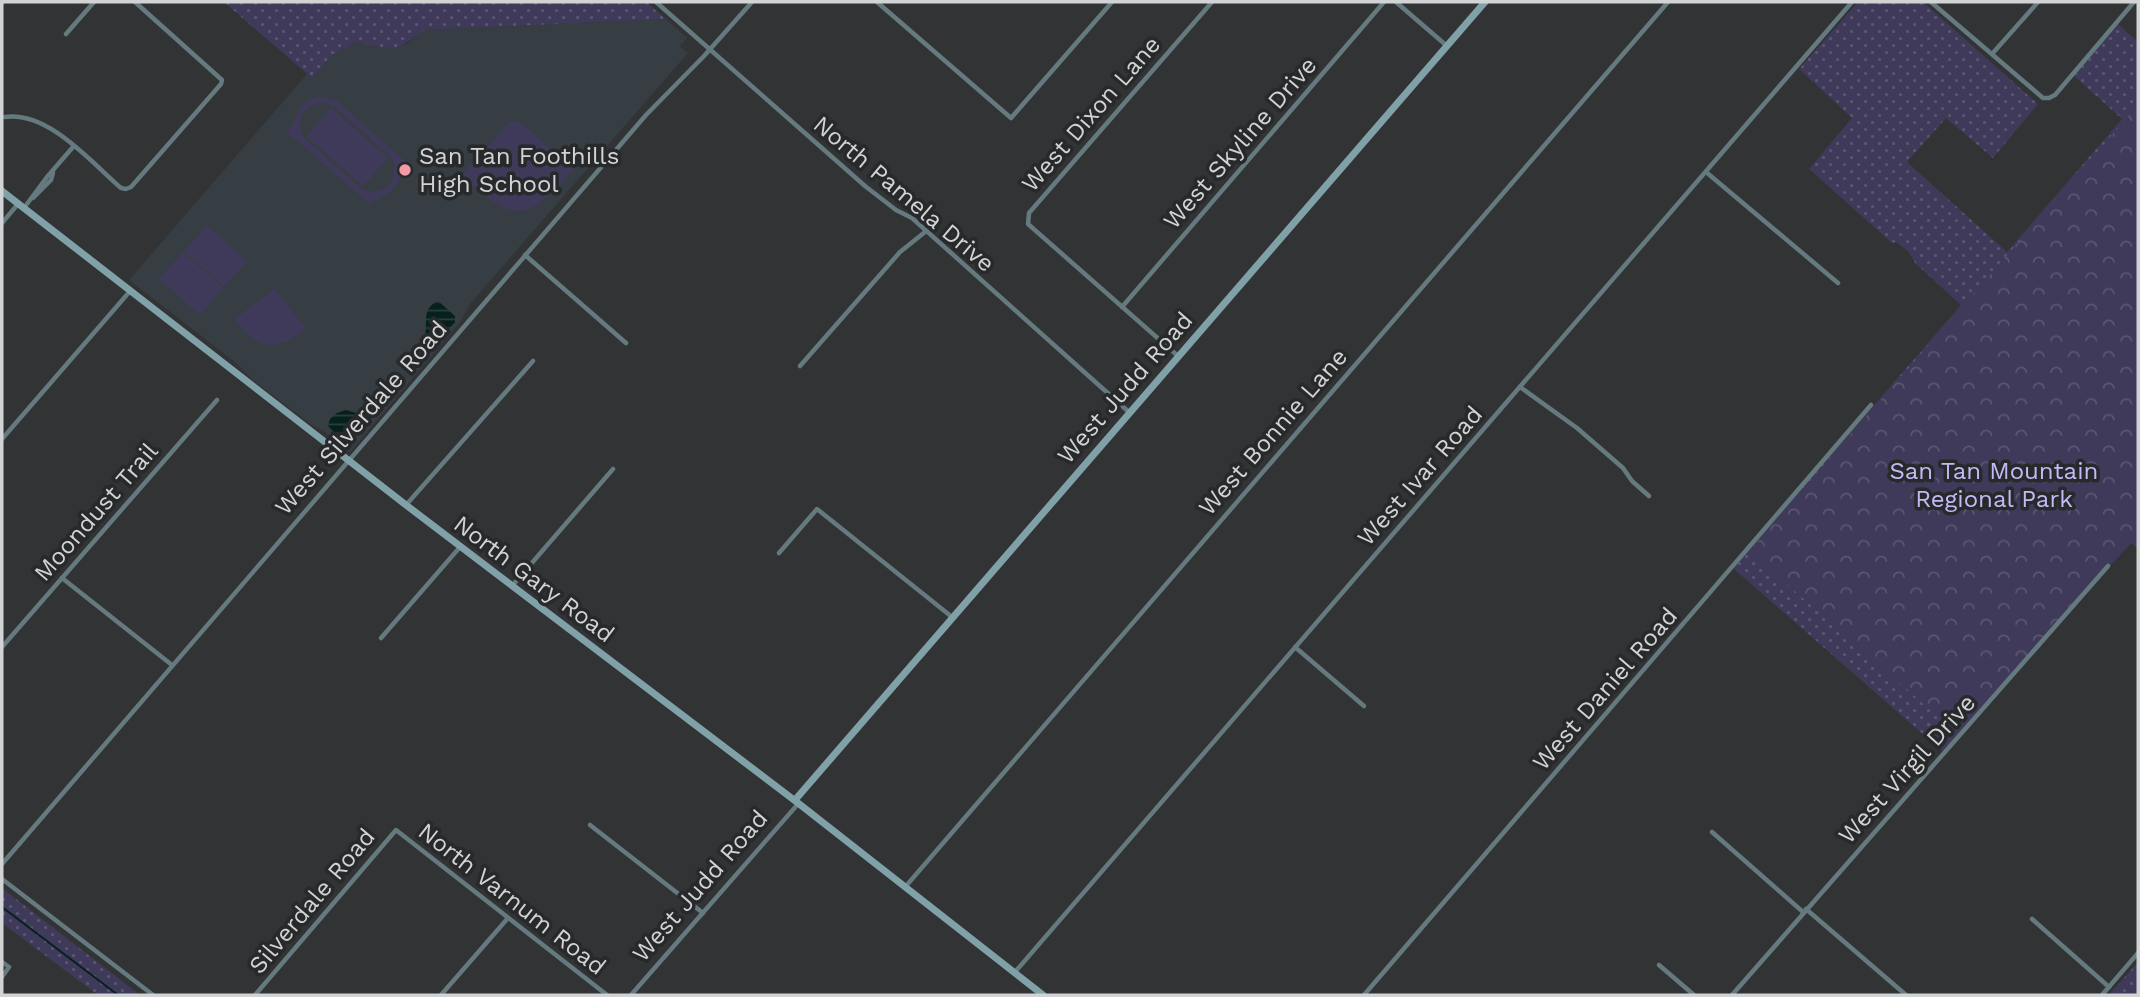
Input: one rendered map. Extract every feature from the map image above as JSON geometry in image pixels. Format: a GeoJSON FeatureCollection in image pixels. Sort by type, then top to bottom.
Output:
{"type":"FeatureCollection","features":[{"type":"Feature","properties":{"kind":"street"},"geometry":{"type":"LineString","coordinates":[[66,34],[94,2]]}},
{"type":"Feature","properties":{"kind":"street"},"geometry":{"type":"LineString","coordinates":[[5,117],[14,116],[45,124],[126,190],[131,187],[221,85],[221,77],[135,2]]}},
{"type":"Feature","properties":{"kind":"street","name":"North Pamela Drive"},"geometry":{"type":"LineString","coordinates":[[656,2],[865,186],[896,210],[912,218],[1130,413]]}},
{"type":"Feature","properties":{"kind":"street","name":"West Silverdale Road"},"geometry":{"type":"LineString","coordinates":[[2,863],[646,115],[752,2]]}},
{"type":"Feature","properties":{"kind":"street"},"geometry":{"type":"LineString","coordinates":[[877,2],[1011,118],[1112,2]]}},
{"type":"Feature","properties":{"kind":"street","name":"West Dixon Lane"},"geometry":{"type":"LineString","coordinates":[[1122,307],[1028,224],[1029,213],[1212,2]]}},
{"type":"Feature","properties":{"kind":"street","name":"West Skyline Drive"},"geometry":{"type":"LineString","coordinates":[[1122,307],[1384,2]]}},
{"type":"Feature","properties":{"kind":"street"},"geometry":{"type":"LineString","coordinates":[[1396,2],[1447,46]]}},
{"type":"Feature","properties":{"kind":"street","name":"West Judd Road"},"geometry":{"type":"LineString","coordinates":[[632,995],[1178,356],[1485,2]]}},
{"type":"Feature","properties":{"kind":"street","name":"West Bonnie Lane"},"geometry":{"type":"LineString","coordinates":[[906,887],[1668,2]]}},
{"type":"Feature","properties":{"kind":"street","name":"West Ivar Road"},"geometry":{"type":"LineString","coordinates":[[1014,972],[1852,2]]}},
{"type":"Feature","properties":{"kind":"street"},"geometry":{"type":"LineString","coordinates":[[1931,2],[2043,98],[2049,99],[2134,2]]}},
{"type":"Feature","properties":{"kind":"street"},"geometry":{"type":"LineString","coordinates":[[1992,54],[2038,2]]}},
{"type":"Feature","properties":{"kind":"street"},"geometry":{"type":"LineString","coordinates":[[2,223],[32,199],[47,177],[74,147]]}},
{"type":"Feature","properties":{"kind":"street"},"geometry":{"type":"LineString","coordinates":[[1706,172],[1838,284]]}},
{"type":"Feature","properties":{"kind":"street","name":"North Gary Road"},"geometry":{"type":"LineString","coordinates":[[2,191],[1044,995]]}},
{"type":"Feature","properties":{"kind":"street"},"geometry":{"type":"LineString","coordinates":[[800,366],[900,252],[925,232]]}},
{"type":"Feature","properties":{"kind":"street"},"geometry":{"type":"LineString","coordinates":[[525,255],[626,344]]}},
{"type":"Feature","properties":{"kind":"street"},"geometry":{"type":"LineString","coordinates":[[2,439],[131,290]]}},
{"type":"Feature","properties":{"kind":"street"},"geometry":{"type":"LineString","coordinates":[[1122,307],[1178,356]]}},
{"type":"Feature","properties":{"kind":"street"},"geometry":{"type":"LineString","coordinates":[[406,505],[533,361]]}},
{"type":"Feature","properties":{"kind":"street"},"geometry":{"type":"LineString","coordinates":[[1520,387],[1577,428],[1623,468],[1632,481],[1649,496]]}},
{"type":"Feature","properties":{"kind":"street","name":"Moondust Trail"},"geometry":{"type":"LineString","coordinates":[[2,647],[217,400]]}},
{"type":"Feature","properties":{"kind":"street","name":"West Daniel Road"},"geometry":{"type":"LineString","coordinates":[[1364,995],[1871,405]]}},
{"type":"Feature","properties":{"kind":"street"},"geometry":{"type":"LineString","coordinates":[[512,586],[613,469]]}},
{"type":"Feature","properties":{"kind":"street"},"geometry":{"type":"LineString","coordinates":[[779,552],[817,509],[953,618]]}},
{"type":"Feature","properties":{"kind":"street"},"geometry":{"type":"LineString","coordinates":[[381,638],[460,547]]}},
{"type":"Feature","properties":{"kind":"street","name":"West Virgil Drive"},"geometry":{"type":"LineString","coordinates":[[1732,995],[2108,566]]}},
{"type":"Feature","properties":{"kind":"street"},"geometry":{"type":"LineString","coordinates":[[62,578],[172,665]]}},
{"type":"Feature","properties":{"kind":"street"},"geometry":{"type":"LineString","coordinates":[[1295,647],[1364,706]]}},
{"type":"Feature","properties":{"kind":"street"},"geometry":{"type":"LineString","coordinates":[[590,825],[703,913]]}},
{"type":"Feature","properties":{"kind":"street","name":"North Varnum Road"},"geometry":{"type":"LineString","coordinates":[[396,830],[607,995]]}},
{"type":"Feature","properties":{"kind":"street","name":"Silverdale Road"},"geometry":{"type":"LineString","coordinates":[[255,995],[396,830]]}},
{"type":"Feature","properties":{"kind":"street"},"geometry":{"type":"LineString","coordinates":[[1712,832],[1906,995]]}},
{"type":"Feature","properties":{"kind":"street"},"geometry":{"type":"LineString","coordinates":[[2,878],[153,995]]}},
{"type":"Feature","properties":{"kind":"street"},"geometry":{"type":"LineString","coordinates":[[440,995],[508,918]]}},
{"type":"Feature","properties":{"kind":"street"},"geometry":{"type":"LineString","coordinates":[[2032,919],[2109,987]]}},
{"type":"Feature","properties":{"kind":"street"},"geometry":{"type":"LineString","coordinates":[[2102,995],[2138,953]]}},
{"type":"Feature","properties":{"kind":"street"},"geometry":{"type":"LineString","coordinates":[[2,962],[9,967],[2,977]]}},
{"type":"Feature","properties":{"kind":"street"},"geometry":{"type":"LineString","coordinates":[[1659,965],[1694,995]]}},
{"type":"Feature","properties":{"kind":"shaded area","name":"San Tan Foothills High School"},"geometry":{"type":"Polygon","coordinates":[[[666,19],[687,38],[680,46],[688,53],[470,304],[461,321],[350,452],[343,450],[325,432],[254,381],[236,363],[129,280],[307,74],[312,78],[331,56],[356,42],[387,48],[407,44],[424,30],[666,19]]]}},
{"type":"Feature","properties":{"kind":"shaded area"},"geometry":{"type":"Polygon","coordinates":[[[438,301],[455,316],[455,322],[421,360],[427,312],[438,301]]]}},
{"type":"Feature","properties":{"kind":"shaded area"},"geometry":{"type":"Polygon","coordinates":[[[346,410],[356,413],[373,410],[373,416],[353,438],[340,438],[328,426],[330,419],[337,413],[346,410]]]}},
{"type":"Feature","properties":{"kind":"green space"},"geometry":{"type":"Polygon","coordinates":[[[224,2],[646,2],[666,19],[424,30],[406,43],[392,48],[356,42],[331,56],[312,78],[224,2]]]}},
{"type":"Feature","properties":{"kind":"green space","name":"San Tan Mountain Regional Park"},"geometry":{"type":"Polygon","coordinates":[[[1858,2],[1923,2],[2038,104],[1993,158],[1946,118],[1907,162],[2007,252],[2122,119],[2074,76],[2118,24],[2138,42],[2138,549],[2131,543],[2112,563],[2110,561],[1945,750],[1941,750],[1733,568],[1961,305],[1915,263],[1909,252],[1896,242],[1892,243],[1809,169],[1852,118],[1799,69],[1858,2]]]}},
{"type":"Feature","properties":{"kind":"green space"},"geometry":{"type":"Polygon","coordinates":[[[326,97],[336,100],[407,163],[391,191],[371,205],[287,132],[301,107],[310,100],[326,97]],[[316,103],[303,113],[300,127],[304,138],[362,189],[372,192],[387,187],[394,173],[391,157],[329,104],[316,103]]]}},
{"type":"Feature","properties":{"kind":"green space","name":"San Tan Mountain Regional Park"},"geometry":{"type":"Polygon","coordinates":[[[2138,105],[2138,548],[2131,543],[1958,734],[1749,551],[2138,105]]]}},
{"type":"Feature","properties":{"kind":"green space"},"geometry":{"type":"Polygon","coordinates":[[[331,108],[388,158],[363,186],[306,136],[331,108]]]}},
{"type":"Feature","properties":{"kind":"green space"},"geometry":{"type":"Polygon","coordinates":[[[519,121],[574,169],[544,200],[532,208],[520,211],[495,203],[461,176],[509,122],[519,121]]]}},
{"type":"Feature","properties":{"kind":"green space"},"geometry":{"type":"Polygon","coordinates":[[[207,225],[247,261],[224,287],[184,251],[207,225]]]}},
{"type":"Feature","properties":{"kind":"green space"},"geometry":{"type":"Polygon","coordinates":[[[183,252],[223,288],[200,315],[159,279],[183,252]]]}},
{"type":"Feature","properties":{"kind":"green space"},"geometry":{"type":"Polygon","coordinates":[[[273,290],[277,291],[306,329],[285,342],[267,345],[251,337],[234,319],[273,290]]]}},
{"type":"Feature","properties":{"kind":"green space"},"geometry":{"type":"Polygon","coordinates":[[[2,888],[140,995],[98,995],[2,923],[2,888]]]}},
{"type":"Feature","properties":{"kind":"green space"},"geometry":{"type":"Polygon","coordinates":[[[2138,962],[2138,995],[2109,995],[2138,962]]]}},
{"type":"Feature","properties":{"kind":"waterway"},"geometry":{"type":"LineString","coordinates":[[2,907],[118,995]]}},
{"type":"Feature","properties":{"kind":"place","name":"San Tan Foothills High School"},"geometry":{"type":"Point","coordinates":[405,170]}}]}
